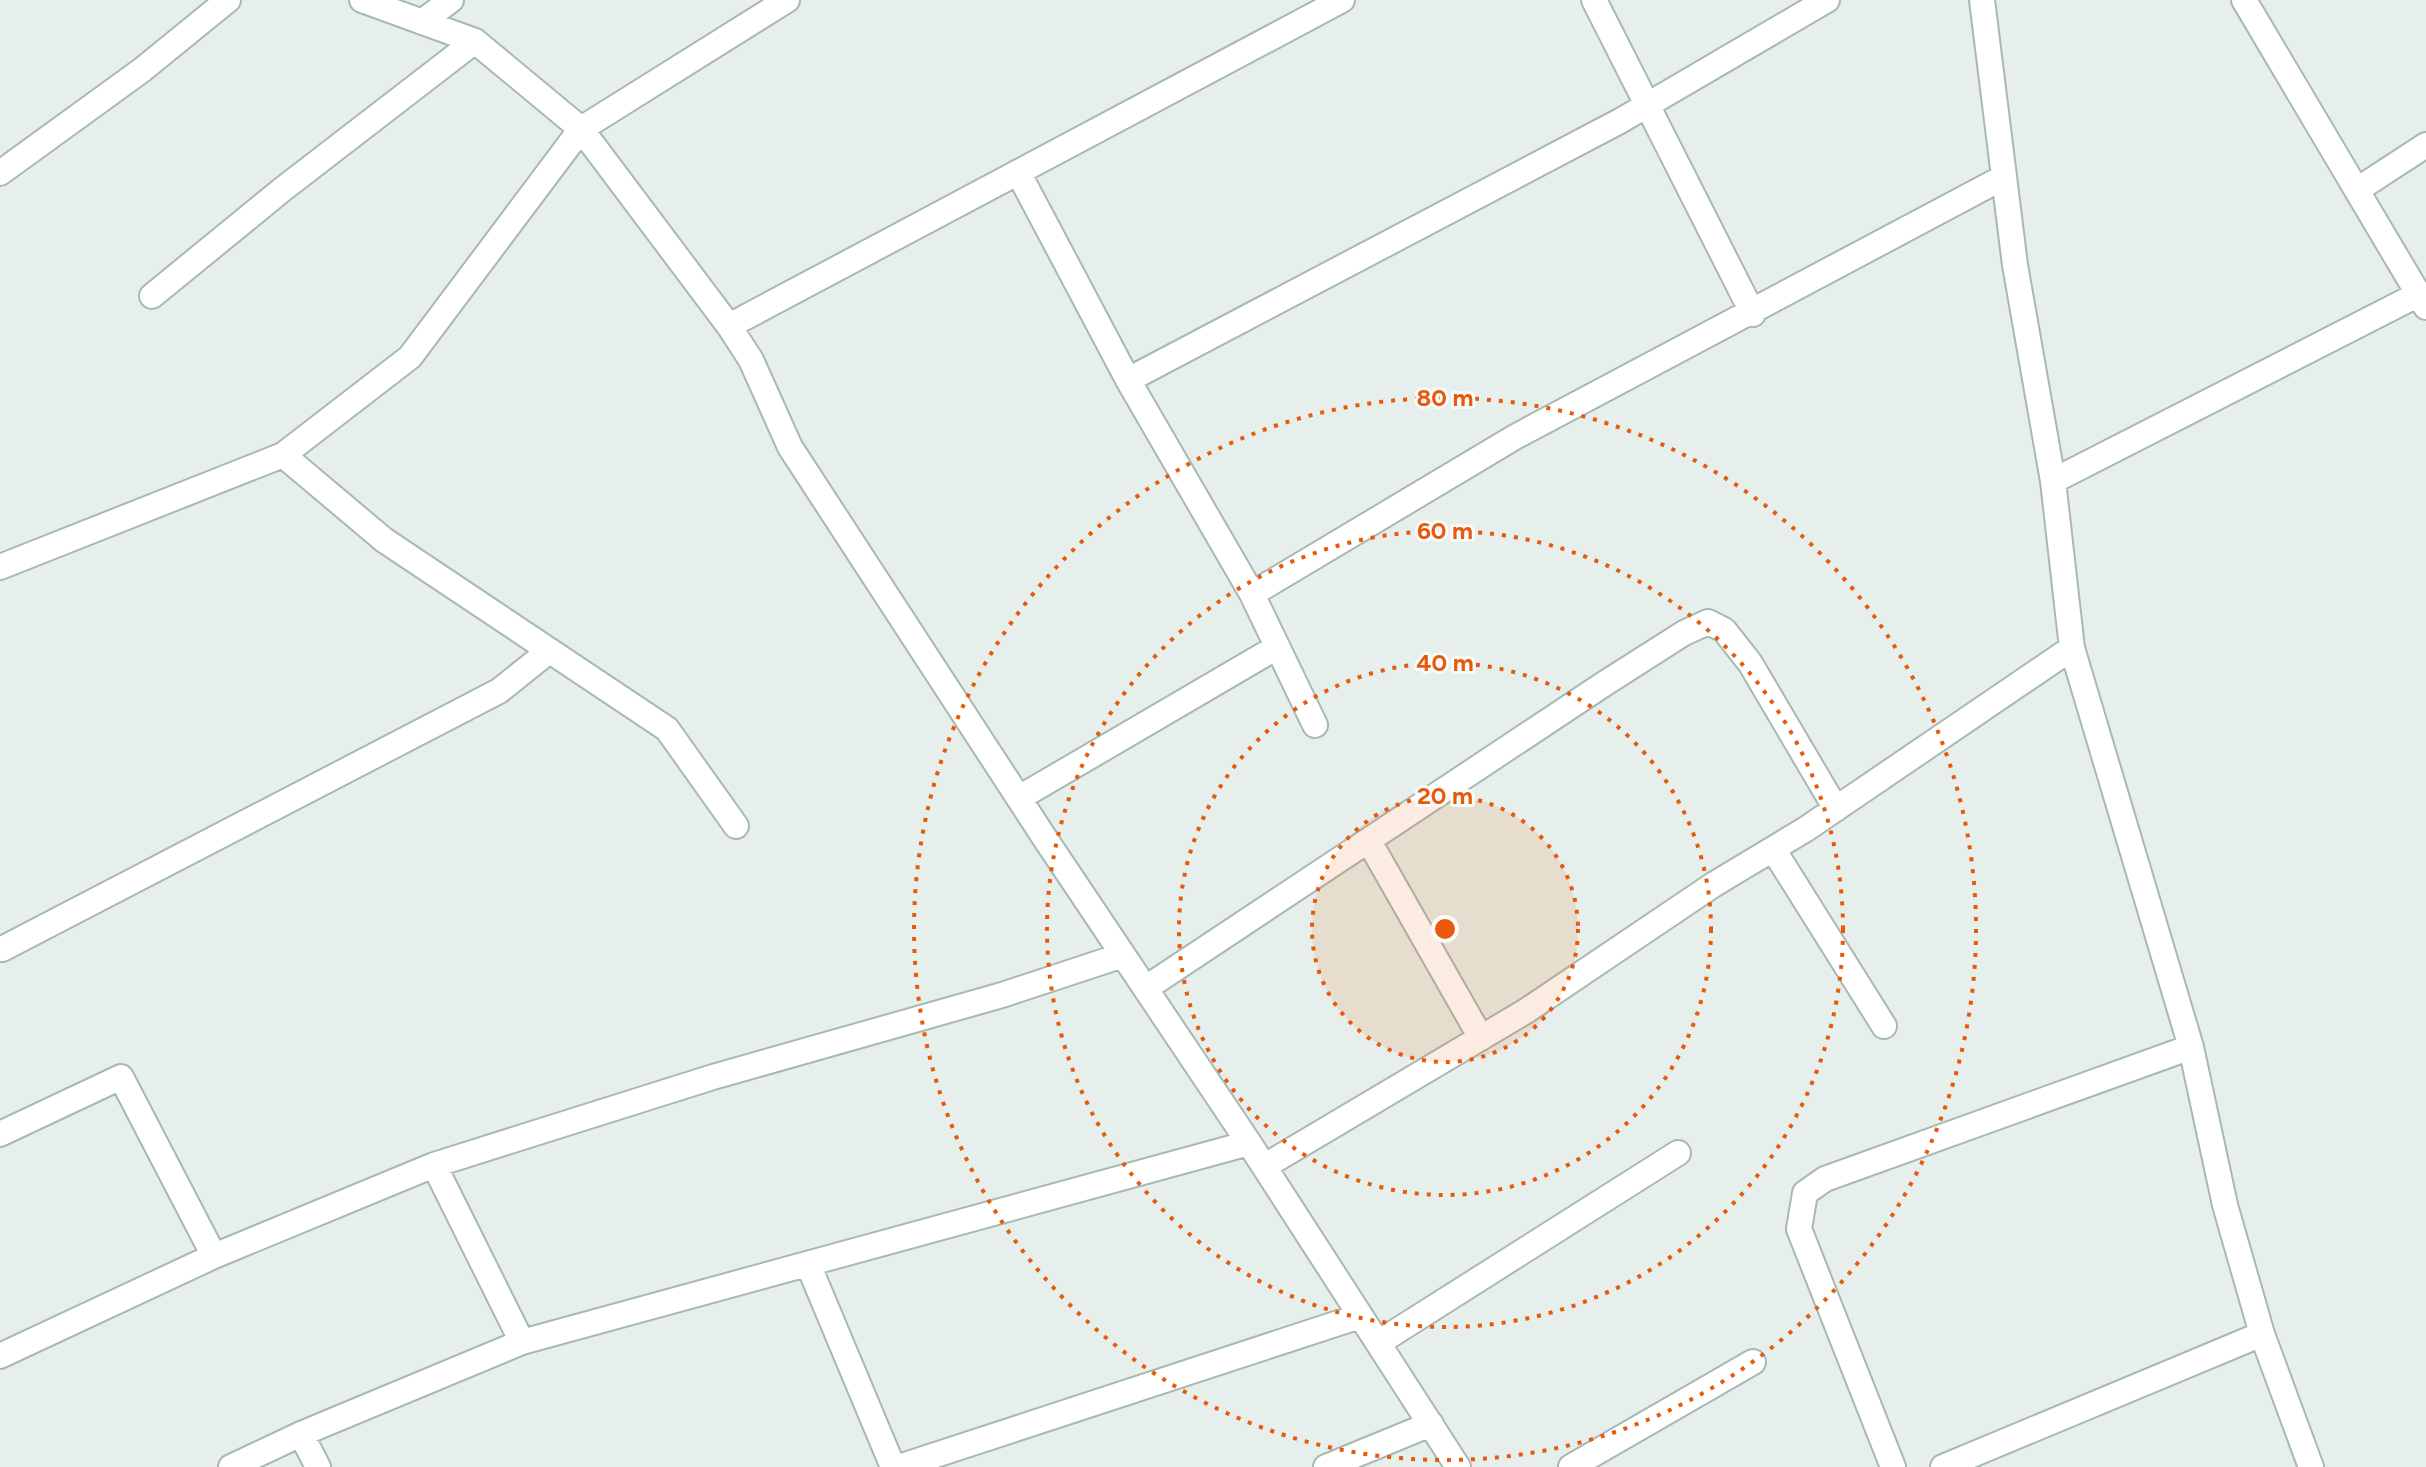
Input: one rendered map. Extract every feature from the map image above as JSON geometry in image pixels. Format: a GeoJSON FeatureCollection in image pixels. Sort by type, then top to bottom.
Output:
{"type":"FeatureCollection","features":[{"type":"Feature","properties":{"kind":"street"},"geometry":{"type":"LineString","coordinates":[[0,173],[142,70],[228,0]]}},
{"type":"Feature","properties":{"kind":"street"},"geometry":{"type":"LineString","coordinates":[[362,0],[475,41],[581,129],[729,326],[751,360],[790,447],[1019,798],[1265,1166],[1458,1467]]}},
{"type":"Feature","properties":{"kind":"street"},"geometry":{"type":"LineString","coordinates":[[422,22],[451,0]]}},
{"type":"Feature","properties":{"kind":"street"},"geometry":{"type":"LineString","coordinates":[[0,567],[283,455],[410,357],[581,129],[787,0]]}},
{"type":"Feature","properties":{"kind":"street"},"geometry":{"type":"LineString","coordinates":[[1594,0],[1753,314]]}},
{"type":"Feature","properties":{"kind":"street"},"geometry":{"type":"LineString","coordinates":[[1128,380],[1647,105],[1827,0]]}},
{"type":"Feature","properties":{"kind":"street"},"geometry":{"type":"LineString","coordinates":[[1982,0],[2015,265],[2053,481],[2072,648],[2191,1047],[2225,1205],[2262,1334],[2311,1467]]}},
{"type":"Feature","properties":{"kind":"street"},"geometry":{"type":"LineString","coordinates":[[2053,481],[2422,301],[2244,0]]}},
{"type":"Feature","properties":{"kind":"street"},"geometry":{"type":"LineString","coordinates":[[729,326],[1333,2]]}},
{"type":"Feature","properties":{"kind":"street"},"geometry":{"type":"LineString","coordinates":[[152,296],[283,189],[475,41]]}},
{"type":"Feature","properties":{"kind":"street"},"geometry":{"type":"LineString","coordinates":[[2357,190],[2426,145]]}},
{"type":"Feature","properties":{"kind":"street"},"geometry":{"type":"LineString","coordinates":[[1018,172],[1128,380],[1252,594],[1315,725]]}},
{"type":"Feature","properties":{"kind":"street"},"geometry":{"type":"LineString","coordinates":[[1252,594],[1515,437],[1753,314],[2004,177]]}},
{"type":"Feature","properties":{"kind":"street"},"geometry":{"type":"LineString","coordinates":[[283,455],[384,540],[667,729],[736,826]]}},
{"type":"Feature","properties":{"kind":"street"},"geometry":{"type":"LineString","coordinates":[[1146,988],[1370,843],[1604,684],[1684,633],[1708,622],[1724,630],[1750,663],[1836,809]]}},
{"type":"Feature","properties":{"kind":"street"},"geometry":{"type":"LineString","coordinates":[[1019,798],[1277,647]]}},
{"type":"Feature","properties":{"kind":"street"},"geometry":{"type":"LineString","coordinates":[[1265,1166],[1481,1038],[1836,809],[2072,648]]}},
{"type":"Feature","properties":{"kind":"street"},"geometry":{"type":"LineString","coordinates":[[2,949],[499,691],[549,651]]}},
{"type":"Feature","properties":{"kind":"street"},"geometry":{"type":"LineString","coordinates":[[1370,843],[1481,1038]]}},
{"type":"Feature","properties":{"kind":"street"},"geometry":{"type":"LineString","coordinates":[[1773,849],[1884,1026]]}},
{"type":"Feature","properties":{"kind":"street"},"geometry":{"type":"LineString","coordinates":[[0,1356],[214,1256],[434,1165],[713,1077],[1002,995],[1123,955]]}},
{"type":"Feature","properties":{"kind":"street"},"geometry":{"type":"LineString","coordinates":[[1893,1467],[1799,1229],[1805,1193],[1825,1179],[2191,1047]]}},
{"type":"Feature","properties":{"kind":"street"},"geometry":{"type":"LineString","coordinates":[[0,1134],[121,1077],[214,1256]]}},
{"type":"Feature","properties":{"kind":"street"},"geometry":{"type":"LineString","coordinates":[[231,1467],[301,1434],[522,1342],[1249,1143]]}},
{"type":"Feature","properties":{"kind":"street"},"geometry":{"type":"LineString","coordinates":[[1378,1343],[1678,1153]]}},
{"type":"Feature","properties":{"kind":"street"},"geometry":{"type":"LineString","coordinates":[[434,1165],[522,1342]]}},
{"type":"Feature","properties":{"kind":"street"},"geometry":{"type":"LineString","coordinates":[[808,1264],[896,1467],[1360,1316]]}},
{"type":"Feature","properties":{"kind":"street"},"geometry":{"type":"LineString","coordinates":[[1943,1467],[2262,1334]]}},
{"type":"Feature","properties":{"kind":"street"},"geometry":{"type":"LineString","coordinates":[[1571,1467],[1753,1362]]}},
{"type":"Feature","properties":{"kind":"street"},"geometry":{"type":"LineString","coordinates":[[1326,1467],[1431,1424]]}},
{"type":"Feature","properties":{"kind":"street"},"geometry":{"type":"LineString","coordinates":[[301,1434],[318,1467]]}}]}
